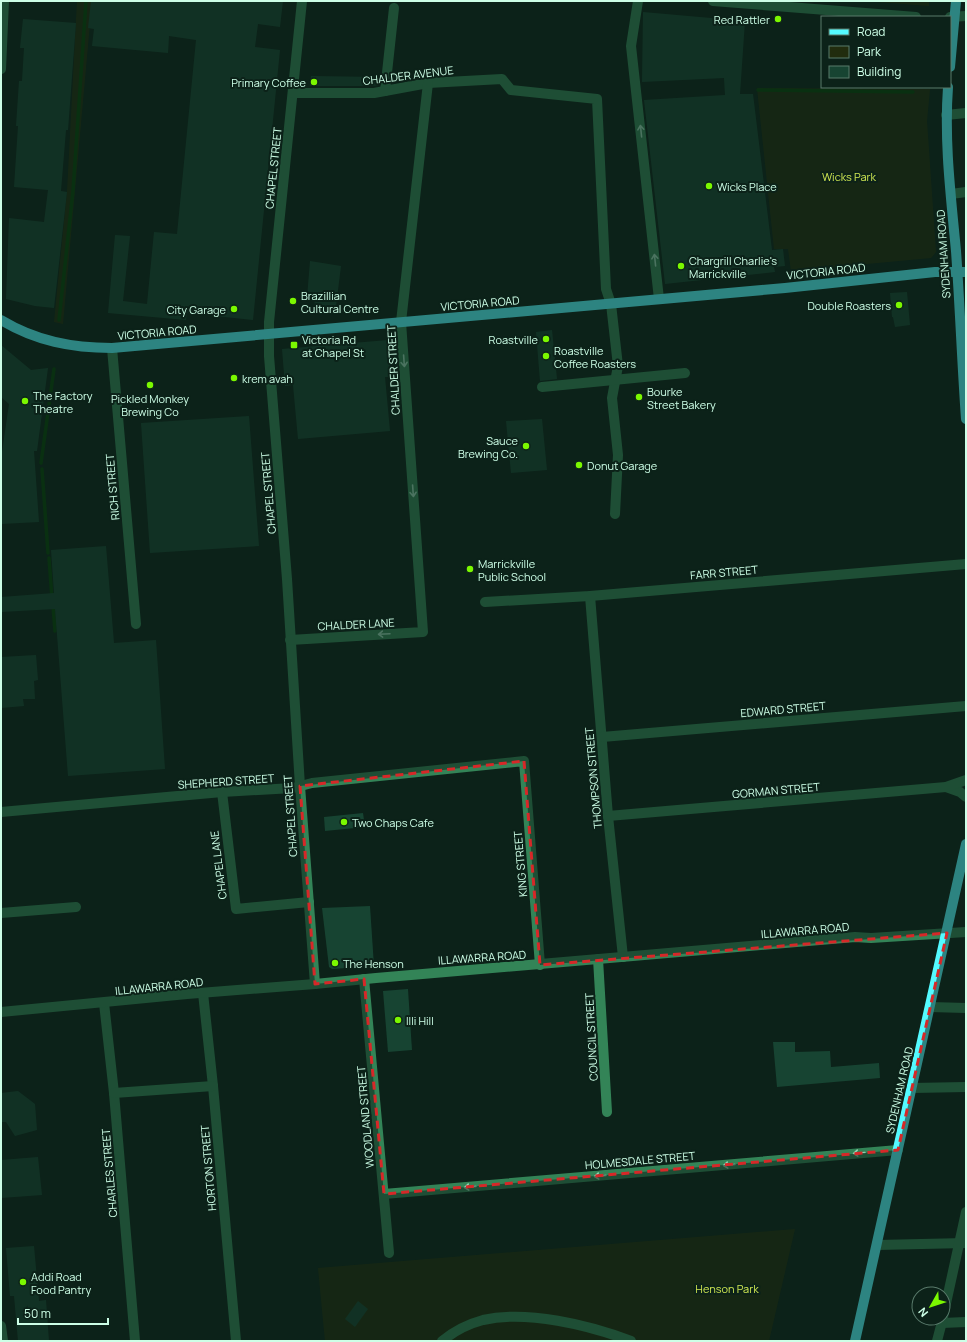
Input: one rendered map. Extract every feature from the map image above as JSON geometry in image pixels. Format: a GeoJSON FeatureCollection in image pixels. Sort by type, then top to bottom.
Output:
{"type":"FeatureCollection","features":[{"type":"Feature","properties":{"kind":"main road"},"geometry":{"type":"LineString","coordinates":[[951,42],[952,17],[956,1]]}},
{"type":"Feature","properties":{"kind":"main road","name":"SYDENHAM ROAD"},"geometry":{"type":"LineString","coordinates":[[948,88],[946,116],[951,194],[962,272],[966,419]]}},
{"type":"Feature","properties":{"kind":"main road","name":"VICTORIA ROAD"},"geometry":{"type":"LineString","coordinates":[[1,320],[31,335],[48,341],[80,348],[112,348],[611,304],[935,272],[962,272]]}},
{"type":"Feature","properties":{"kind":"main road","name":"SYDENHAM ROAD"},"geometry":{"type":"LineString","coordinates":[[855,1341],[947,932],[964,867],[966,844]]}},
{"type":"Feature","properties":{"kind":"street"},"geometry":{"type":"LineString","coordinates":[[1,69],[4,1]]}},
{"type":"Feature","properties":{"kind":"street","name":"CHAPEL STREET"},"geometry":{"type":"LineString","coordinates":[[302,1],[269,334],[315,984]]}},
{"type":"Feature","properties":{"kind":"street"},"geometry":{"type":"LineString","coordinates":[[638,1],[631,46],[659,299]]}},
{"type":"Feature","properties":{"kind":"street"},"geometry":{"type":"LineString","coordinates":[[714,1],[793,5],[906,16]]}},
{"type":"Feature","properties":{"kind":"street"},"geometry":{"type":"LineString","coordinates":[[386,91],[394,8]]}},
{"type":"Feature","properties":{"kind":"street"},"geometry":{"type":"LineString","coordinates":[[952,17],[966,16]]}},
{"type":"Feature","properties":{"kind":"street","name":"CHALDER AVENUE"},"geometry":{"type":"LineString","coordinates":[[293,93],[374,93],[428,83],[502,79],[511,90],[597,99],[606,289],[611,304]]}},
{"type":"Feature","properties":{"kind":"street","name":"CHALDER STREET"},"geometry":{"type":"LineString","coordinates":[[423,632],[401,322],[428,83]]}},
{"type":"Feature","properties":{"kind":"street"},"geometry":{"type":"LineString","coordinates":[[946,116],[966,113]]}},
{"type":"Feature","properties":{"kind":"street"},"geometry":{"type":"LineString","coordinates":[[951,194],[966,192]]}},
{"type":"Feature","properties":{"kind":"street"},"geometry":{"type":"LineString","coordinates":[[611,304],[618,366],[612,398],[618,455],[615,514]]}},
{"type":"Feature","properties":{"kind":"street","name":"RICH STREET"},"geometry":{"type":"LineString","coordinates":[[112,348],[136,624]]}},
{"type":"Feature","properties":{"kind":"street"},"geometry":{"type":"LineString","coordinates":[[542,387],[685,373]]}},
{"type":"Feature","properties":{"kind":"street","name":"FARR STREET"},"geometry":{"type":"LineString","coordinates":[[485,602],[590,596],[966,564]]}},
{"type":"Feature","properties":{"kind":"street","name":"THOMPSON STREET"},"geometry":{"type":"LineString","coordinates":[[590,596],[608,816],[623,957]]}},
{"type":"Feature","properties":{"kind":"street","name":"CHALDER LANE"},"geometry":{"type":"LineString","coordinates":[[290,640],[423,632]]}},
{"type":"Feature","properties":{"kind":"street","name":"EDWARD STREET"},"geometry":{"type":"LineString","coordinates":[[602,737],[966,706]]}},
{"type":"Feature","properties":{"kind":"street","name":"SHEPHERD STREET"},"geometry":{"type":"LineString","coordinates":[[1,812],[222,792],[293,788],[312,783],[524,761]]}},
{"type":"Feature","properties":{"kind":"street","name":"KING STREET"},"geometry":{"type":"LineString","coordinates":[[524,761],[540,965]]}},
{"type":"Feature","properties":{"kind":"street","name":"GORMAN STREET"},"geometry":{"type":"LineString","coordinates":[[608,816],[946,787],[966,780]]}},
{"type":"Feature","properties":{"kind":"street","name":"GORMAN STREET"},"geometry":{"type":"LineString","coordinates":[[946,787],[960,792],[966,797]]}},
{"type":"Feature","properties":{"kind":"street","name":"CHAPEL LANE"},"geometry":{"type":"LineString","coordinates":[[222,792],[236,909],[309,902]]}},
{"type":"Feature","properties":{"kind":"street"},"geometry":{"type":"LineString","coordinates":[[1,913],[76,907]]}},
{"type":"Feature","properties":{"kind":"street","name":"ILLAWARRA ROAD"},"geometry":{"type":"LineString","coordinates":[[1,1012],[598,959],[855,938],[966,932]]}},
{"type":"Feature","properties":{"kind":"street","name":"COUNCIL STREET"},"geometry":{"type":"LineString","coordinates":[[598,959],[607,1112]]}},
{"type":"Feature","properties":{"kind":"street","name":"WOODLAND STREET"},"geometry":{"type":"LineString","coordinates":[[364,979],[389,1253]]}},
{"type":"Feature","properties":{"kind":"street","name":"HORTON STREET"},"geometry":{"type":"LineString","coordinates":[[203,993],[236,1341]]}},
{"type":"Feature","properties":{"kind":"street","name":"CHARLES STREET"},"geometry":{"type":"LineString","coordinates":[[104,1003],[114,1093],[135,1341]]}},
{"type":"Feature","properties":{"kind":"street"},"geometry":{"type":"LineString","coordinates":[[930,1008],[966,1008]]}},
{"type":"Feature","properties":{"kind":"street"},"geometry":{"type":"LineString","coordinates":[[114,1093],[213,1086]]}},
{"type":"Feature","properties":{"kind":"street"},"geometry":{"type":"LineString","coordinates":[[912,1088],[966,1087]]}},
{"type":"Feature","properties":{"kind":"street","name":"HOLMESDALE STREET"},"geometry":{"type":"LineString","coordinates":[[384,1194],[898,1150]]}},
{"type":"Feature","properties":{"kind":"street"},"geometry":{"type":"LineString","coordinates":[[951,1288],[962,1243],[966,1212]]}},
{"type":"Feature","properties":{"kind":"street"},"geometry":{"type":"LineString","coordinates":[[877,1244],[962,1243]]}},
{"type":"Feature","properties":{"kind":"street"},"geometry":{"type":"LineString","coordinates":[[442,1341],[461,1328],[482,1320],[500,1317],[520,1317],[553,1321],[608,1332],[631,1341]]}},
{"type":"Feature","properties":{"kind":"street"},"geometry":{"type":"LineString","coordinates":[[951,1321],[966,1322]]}},
{"type":"Feature","properties":{"kind":"street"},"geometry":{"type":"LineString","coordinates":[[1,1326],[3,1341]]}},
{"type":"Feature","properties":{"kind":"street"},"geometry":{"type":"LineString","coordinates":[[937,1341],[941,1326]]}},
{"type":"Feature","properties":{"kind":"highlighted area"},"geometry":{"type":"Polygon","coordinates":[[[524,761],[540,965],[947,933],[898,1150],[384,1194],[364,979],[315,984],[300,786],[524,761]]]}},
{"type":"Feature","properties":{"kind":"green space"},"geometry":{"type":"Polygon","coordinates":[[[77,1],[92,1],[63,324],[54,322],[67,192],[77,1]]]}},
{"type":"Feature","properties":{"kind":"green space"},"geometry":{"type":"Polygon","coordinates":[[[865,1],[929,1],[929,6],[865,1]]]}},
{"type":"Feature","properties":{"kind":"green space","name":"Wicks Park"},"geometry":{"type":"Polygon","coordinates":[[[757,88],[930,89],[927,121],[936,252],[931,258],[791,271],[788,249],[774,249],[757,88]]]}},
{"type":"Feature","properties":{"kind":"green space","name":"Henson Park"},"geometry":{"type":"Polygon","coordinates":[[[795,1229],[769,1341],[325,1341],[318,1268],[795,1229]]]}},
{"type":"Feature","properties":{"kind":"building"},"geometry":{"type":"Polygon","coordinates":[[[91,1],[283,1],[280,27],[258,24],[255,47],[280,50],[253,320],[187,313],[186,320],[108,313],[115,235],[130,236],[123,301],[147,304],[154,232],[177,234],[196,40],[169,36],[168,53],[92,46],[94,29],[88,28],[91,1]]]}},
{"type":"Feature","properties":{"kind":"building","name":"Wicks Place"},"geometry":{"type":"Polygon","coordinates":[[[643,12],[745,21],[740,94],[753,94],[772,250],[783,249],[785,266],[774,267],[775,272],[665,284],[644,100],[725,95],[724,78],[642,82],[643,12]]]}},
{"type":"Feature","properties":{"kind":"building"},"geometry":{"type":"Polygon","coordinates":[[[23,19],[76,23],[68,130],[66,130],[61,191],[67,192],[54,308],[35,306],[6,299],[9,218],[44,222],[48,190],[14,187],[19,81],[22,81],[24,48],[20,48],[23,19]]]}},
{"type":"Feature","properties":{"kind":"building"},"geometry":{"type":"Polygon","coordinates":[[[311,76],[380,77],[380,81],[379,85],[373,86],[310,86],[311,76]]]}},
{"type":"Feature","properties":{"kind":"building"},"geometry":{"type":"Polygon","coordinates":[[[310,261],[341,266],[336,306],[314,309],[315,300],[307,298],[310,261]]]}},
{"type":"Feature","properties":{"kind":"building","name":"Double Roasters"},"geometry":{"type":"Polygon","coordinates":[[[907,292],[910,325],[895,327],[892,317],[890,293],[907,292]]]}},
{"type":"Feature","properties":{"kind":"building","name":"Roastville Coffee Roasters"},"geometry":{"type":"Polygon","coordinates":[[[552,330],[557,379],[540,381],[536,332],[552,330]]]}},
{"type":"Feature","properties":{"kind":"building"},"geometry":{"type":"Polygon","coordinates":[[[388,340],[391,377],[385,377],[390,431],[298,439],[293,385],[285,386],[282,349],[388,340]]]}},
{"type":"Feature","properties":{"kind":"building"},"geometry":{"type":"Polygon","coordinates":[[[1,345],[31,370],[48,368],[37,451],[34,451],[39,522],[1,524],[1,459],[9,404],[1,397],[1,345]]]}},
{"type":"Feature","properties":{"kind":"building"},"geometry":{"type":"Polygon","coordinates":[[[249,416],[259,546],[150,553],[141,423],[249,416]]]}},
{"type":"Feature","properties":{"kind":"building","name":"Sauce Brewing Co."},"geometry":{"type":"Polygon","coordinates":[[[542,419],[547,470],[511,473],[506,421],[542,419]]]}},
{"type":"Feature","properties":{"kind":"building"},"geometry":{"type":"Polygon","coordinates":[[[106,546],[114,643],[156,640],[165,769],[68,776],[55,609],[1,612],[1,597],[54,593],[51,550],[106,546]]]}},
{"type":"Feature","properties":{"kind":"building"},"geometry":{"type":"Polygon","coordinates":[[[36,655],[38,680],[34,681],[35,699],[23,699],[24,706],[1,708],[1,657],[36,655]]]}},
{"type":"Feature","properties":{"kind":"building","name":"Two Chaps Cafe"},"geometry":{"type":"Polygon","coordinates":[[[363,813],[365,827],[325,831],[324,817],[363,813]]]}},
{"type":"Feature","properties":{"kind":"building"},"geometry":{"type":"Polygon","coordinates":[[[370,906],[374,966],[332,969],[329,967],[322,908],[370,906]]]}},
{"type":"Feature","properties":{"kind":"building","name":"Illi Hill"},"geometry":{"type":"Polygon","coordinates":[[[408,989],[412,1050],[388,1052],[383,991],[408,989]]]}},
{"type":"Feature","properties":{"kind":"building"},"geometry":{"type":"Polygon","coordinates":[[[773,1042],[795,1042],[795,1052],[830,1051],[831,1067],[879,1063],[880,1078],[777,1087],[773,1042]]]}},
{"type":"Feature","properties":{"kind":"building"},"geometry":{"type":"Polygon","coordinates":[[[18,1091],[35,1104],[37,1130],[15,1136],[6,1122],[1,1122],[1,1093],[18,1091]]]}},
{"type":"Feature","properties":{"kind":"building"},"geometry":{"type":"Polygon","coordinates":[[[38,1157],[42,1195],[1,1198],[1,1160],[38,1157]]]}},
{"type":"Feature","properties":{"kind":"building"},"geometry":{"type":"Polygon","coordinates":[[[34,1246],[39,1301],[46,1300],[49,1341],[18,1341],[14,1296],[10,1296],[6,1248],[34,1246]]]}},
{"type":"Feature","properties":{"kind":"building"},"geometry":{"type":"Polygon","coordinates":[[[358,1301],[368,1309],[355,1327],[345,1319],[358,1301]]]}},
{"type":"Feature","properties":{"kind":"waterway"},"geometry":{"type":"LineString","coordinates":[[59,320],[73,191],[86,1]]}},
{"type":"Feature","properties":{"kind":"waterway"},"geometry":{"type":"LineString","coordinates":[[758,90],[913,92]]}},
{"type":"Feature","properties":{"kind":"waterway"},"geometry":{"type":"LineString","coordinates":[[41,463],[54,369]]}},
{"type":"Feature","properties":{"kind":"waterway"},"geometry":{"type":"LineString","coordinates":[[42,469],[48,553]]}},
{"type":"Feature","properties":{"kind":"waterway"},"geometry":{"type":"LineString","coordinates":[[49,558],[52,598]]}},
{"type":"Feature","properties":{"kind":"waterway"},"geometry":{"type":"LineString","coordinates":[[53,606],[55,631]]}},
{"type":"Feature","properties":{"kind":"place","name":"Red Rattler"},"geometry":{"type":"Point","coordinates":[778,19]}},
{"type":"Feature","properties":{"kind":"place","name":"Primary Coffee"},"geometry":{"type":"Point","coordinates":[314,82]}},
{"type":"Feature","properties":{"kind":"place","name":"Wicks Place"},"geometry":{"type":"Point","coordinates":[709,186]}},
{"type":"Feature","properties":{"kind":"place","name":"Chargrill Charlie's Marrickville"},"geometry":{"type":"Point","coordinates":[681,266]}},
{"type":"Feature","properties":{"kind":"place","name":"Brazillian Cultural Centre"},"geometry":{"type":"Point","coordinates":[293,301]}},
{"type":"Feature","properties":{"kind":"place","name":"Double Roasters"},"geometry":{"type":"Point","coordinates":[899,305]}},
{"type":"Feature","properties":{"kind":"place","name":"City Garage"},"geometry":{"type":"Point","coordinates":[234,309]}},
{"type":"Feature","properties":{"kind":"place","name":"Roastville"},"geometry":{"type":"Point","coordinates":[546,339]}},
{"type":"Feature","properties":{"kind":"place","name":"Victoria Rd at Chapel St"},"geometry":{"type":"Point","coordinates":[294,345]}},
{"type":"Feature","properties":{"kind":"place","name":"Roastville Coffee Roasters"},"geometry":{"type":"Point","coordinates":[546,356]}},
{"type":"Feature","properties":{"kind":"place","name":"krem avah"},"geometry":{"type":"Point","coordinates":[234,378]}},
{"type":"Feature","properties":{"kind":"place","name":"Pickled Monkey Brewing Co"},"geometry":{"type":"Point","coordinates":[150,385]}},
{"type":"Feature","properties":{"kind":"place","name":"Bourke Street Bakery"},"geometry":{"type":"Point","coordinates":[639,397]}},
{"type":"Feature","properties":{"kind":"place","name":"The Factory Theatre"},"geometry":{"type":"Point","coordinates":[25,401]}},
{"type":"Feature","properties":{"kind":"place","name":"Sauce Brewing Co."},"geometry":{"type":"Point","coordinates":[526,446]}},
{"type":"Feature","properties":{"kind":"place","name":"Donut Garage"},"geometry":{"type":"Point","coordinates":[579,465]}},
{"type":"Feature","properties":{"kind":"place","name":"Marrickville Public School"},"geometry":{"type":"Point","coordinates":[470,569]}},
{"type":"Feature","properties":{"kind":"place","name":"Two Chaps Cafe"},"geometry":{"type":"Point","coordinates":[344,822]}},
{"type":"Feature","properties":{"kind":"place","name":"The Henson"},"geometry":{"type":"Point","coordinates":[335,963]}},
{"type":"Feature","properties":{"kind":"place","name":"Illi Hill"},"geometry":{"type":"Point","coordinates":[398,1020]}},
{"type":"Feature","properties":{"kind":"place","name":"Addi Road Food Pantry"},"geometry":{"type":"Point","coordinates":[23,1282]}}]}
